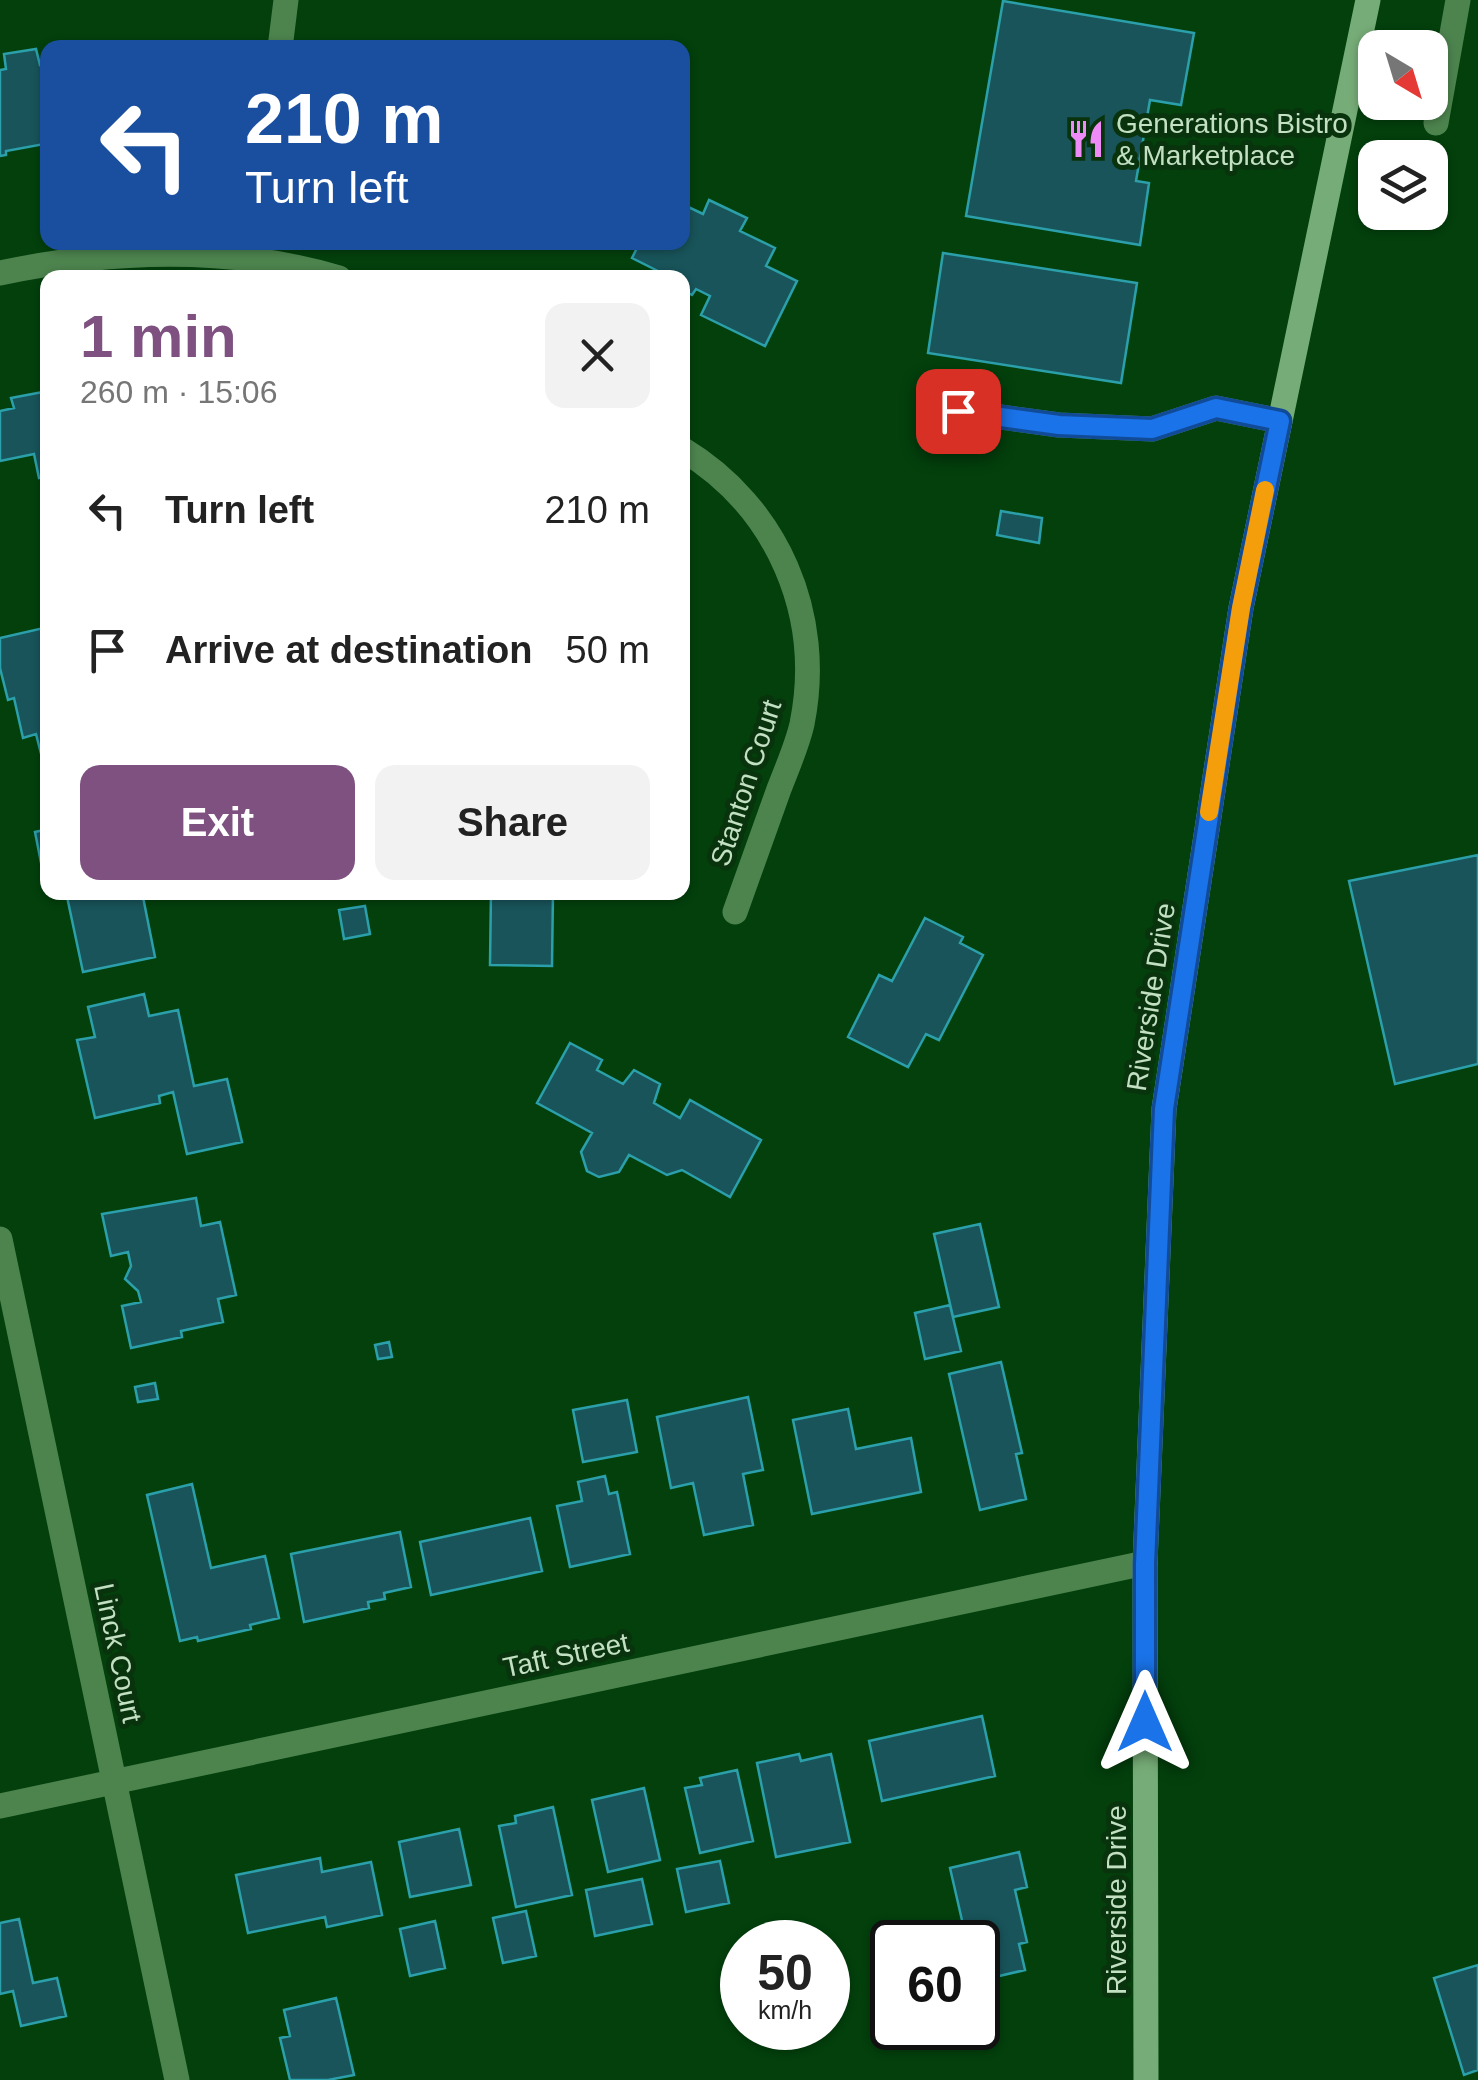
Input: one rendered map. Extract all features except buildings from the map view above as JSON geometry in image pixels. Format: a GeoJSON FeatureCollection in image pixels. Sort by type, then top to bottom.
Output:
{"type":"FeatureCollection","features":[{"type":"Feature","properties":{"kind":"main road","name":"Riverside Drive"},"geometry":{"type":"LineString","coordinates":[[1146,2080],[1145,1564],[1164,1109],[1241,608],[1368,0]]}},
{"type":"Feature","properties":{"kind":"street"},"geometry":{"type":"LineString","coordinates":[[281,40],[286,0]]}},
{"type":"Feature","properties":{"kind":"street"},"geometry":{"type":"LineString","coordinates":[[1436,123],[1458,0]]}},
{"type":"Feature","properties":{"kind":"street"},"geometry":{"type":"LineString","coordinates":[[0,273],[58,261],[251,251],[312,270]]}},
{"type":"Feature","properties":{"kind":"street"},"geometry":{"type":"LineString","coordinates":[[958,411],[1059,425],[1152,429],[1216,408],[1280,421]]}},
{"type":"Feature","properties":{"kind":"street","name":"Stanton Court"},"geometry":{"type":"LineString","coordinates":[[690,454],[705,462],[750,505],[775,540],[796,589],[807,636],[808,675],[801,727],[735,912]]}},
{"type":"Feature","properties":{"kind":"street","name":"Linck Court"},"geometry":{"type":"LineString","coordinates":[[0,1238],[177,2080]]}},
{"type":"Feature","properties":{"kind":"street","name":"Taft Street"},"geometry":{"type":"LineString","coordinates":[[0,1806],[1145,1564]]}},
{"type":"Feature","properties":{"kind":"slow traffic"},"geometry":{"type":"LineString","coordinates":[[1209,812],[1241,608],[1265,490]]}},
{"type":"Feature","properties":{"kind":"place","name":"Generations Bistro & Marketplace"},"geometry":{"type":"Point","coordinates":[1086,139]}},
{"type":"Feature","properties":{"kind":"route"},"geometry":{"type":"LineString","coordinates":[[958,411],[1059,425],[1152,429],[1216,408],[1280,421],[1241,608],[1164,1109],[1145,1564],[1145,1722]]}}]}
